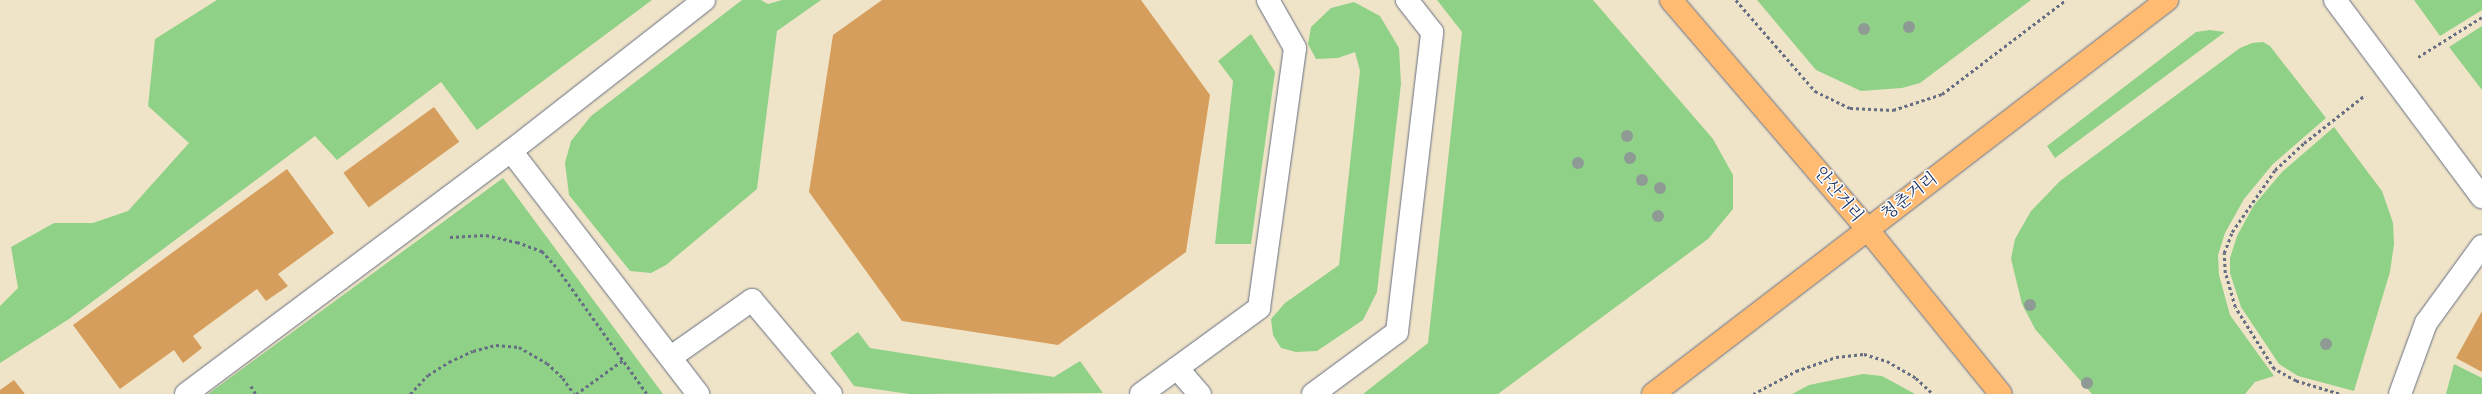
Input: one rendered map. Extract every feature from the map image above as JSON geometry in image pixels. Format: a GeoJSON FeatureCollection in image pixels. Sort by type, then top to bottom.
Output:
{"type":"FeatureCollection","features":[{"type":"Feature","properties":{"kind":"main road","name":"안산거리"},"geometry":{"type":"LineString","coordinates":[[1671,0],[1868,230],[2001,394]]}},
{"type":"Feature","properties":{"kind":"main road","name":"청춘거리"},"geometry":{"type":"LineString","coordinates":[[1653,394],[2167,0]]}},
{"type":"Feature","properties":{"kind":"lane"},"geometry":{"type":"LineString","coordinates":[[186,394],[510,151],[704,0]]}},
{"type":"Feature","properties":{"kind":"lane"},"geometry":{"type":"LineString","coordinates":[[1142,394],[1259,308],[1295,48],[1268,0]]}},
{"type":"Feature","properties":{"kind":"lane"},"geometry":{"type":"LineString","coordinates":[[1313,394],[1397,332],[1432,32],[1407,0]]}},
{"type":"Feature","properties":{"kind":"lane"},"geometry":{"type":"LineString","coordinates":[[2335,0],[2482,197]]}},
{"type":"Feature","properties":{"kind":"lane"},"geometry":{"type":"LineString","coordinates":[[510,151],[671,356],[698,394]]}},
{"type":"Feature","properties":{"kind":"lane"},"geometry":{"type":"LineString","coordinates":[[2400,394],[2426,324],[2482,246]]}},
{"type":"Feature","properties":{"kind":"lane"},"geometry":{"type":"LineString","coordinates":[[671,356],[752,300],[831,394]]}},
{"type":"Feature","properties":{"kind":"lane"},"geometry":{"type":"LineString","coordinates":[[1177,368],[1200,394]]}},
{"type":"Feature","properties":{"kind":"path"},"geometry":{"type":"LineString","coordinates":[[1736,0],[1815,91],[1850,108],[1893,110],[1942,94],[2066,0]]}},
{"type":"Feature","properties":{"kind":"path"},"geometry":{"type":"LineString","coordinates":[[2339,394],[2296,381],[2274,369],[2235,307],[2225,273],[2224,253],[2232,232],[2275,170],[2304,143],[2391,74],[2482,17]]}},
{"type":"Feature","properties":{"kind":"path"},"geometry":{"type":"LineString","coordinates":[[444,237],[486,235],[517,242],[542,251],[647,394]]}},
{"type":"Feature","properties":{"kind":"path"},"geometry":{"type":"LineString","coordinates":[[410,394],[428,374],[449,362],[473,351],[496,345],[519,347],[547,363],[563,378],[575,394],[623,360]]}},
{"type":"Feature","properties":{"kind":"path"},"geometry":{"type":"LineString","coordinates":[[1753,394],[1796,371],[1829,359],[1864,354],[1887,361],[1916,378],[1934,394]]}},
{"type":"Feature","properties":{"kind":"green space"},"geometry":{"type":"Polygon","coordinates":[[[217,0],[652,0],[477,130],[441,82],[337,160],[315,136],[69,319],[0,363],[0,306],[18,288],[11,247],[54,223],[93,223],[128,211],[189,143],[148,106],[155,39],[217,0]]]}},
{"type":"Feature","properties":{"kind":"green space"},"geometry":{"type":"Polygon","coordinates":[[[742,0],[761,0],[768,4],[782,0],[821,0],[777,31],[757,189],[666,265],[651,273],[630,271],[569,195],[565,163],[571,141],[591,116],[742,0]]]}},
{"type":"Feature","properties":{"kind":"green space"},"geometry":{"type":"Polygon","coordinates":[[[1437,0],[1593,0],[1713,139],[1733,175],[1733,209],[1708,239],[1498,394],[1363,394],[1428,343],[1462,32],[1437,0]]]}},
{"type":"Feature","properties":{"kind":"green space"},"geometry":{"type":"Polygon","coordinates":[[[1757,0],[2031,0],[1920,83],[1902,88],[1861,91],[1816,70],[1757,0]]]}},
{"type":"Feature","properties":{"kind":"green space"},"geometry":{"type":"Polygon","coordinates":[[[2414,0],[2482,0],[2482,10],[2440,36],[2414,0]]]}},
{"type":"Feature","properties":{"kind":"green space"},"geometry":{"type":"Polygon","coordinates":[[[1354,2],[1380,16],[1399,48],[1401,84],[1377,292],[1363,320],[1317,351],[1296,352],[1281,348],[1273,335],[1271,319],[1285,303],[1339,265],[1360,71],[1355,52],[1338,58],[1316,59],[1308,44],[1311,27],[1331,8],[1354,2]]]}},
{"type":"Feature","properties":{"kind":"green space"},"geometry":{"type":"Polygon","coordinates":[[[2482,26],[2482,90],[2449,47],[2482,26]]]}},
{"type":"Feature","properties":{"kind":"green space"},"geometry":{"type":"Polygon","coordinates":[[[2210,30],[2225,32],[2055,158],[2047,146],[2196,32],[2210,30]]]}},
{"type":"Feature","properties":{"kind":"green space"},"geometry":{"type":"Polygon","coordinates":[[[1251,34],[1275,72],[1251,244],[1215,244],[1233,81],[1218,61],[1251,34]]]}},
{"type":"Feature","properties":{"kind":"green space"},"geometry":{"type":"Polygon","coordinates":[[[2263,42],[2270,46],[2326,118],[2273,164],[2244,199],[2225,233],[2218,255],[2219,275],[2230,315],[2274,376],[2255,382],[2245,394],[2092,394],[2035,329],[2022,304],[2011,259],[2015,239],[2031,211],[2060,181],[2240,48],[2252,43],[2263,42]]]}},
{"type":"Feature","properties":{"kind":"green space"},"geometry":{"type":"Polygon","coordinates":[[[2334,127],[2382,191],[2393,223],[2394,244],[2390,272],[2354,391],[2298,376],[2279,364],[2241,307],[2230,273],[2230,258],[2237,236],[2254,205],[2282,172],[2334,127]]]}},
{"type":"Feature","properties":{"kind":"green space"},"geometry":{"type":"Polygon","coordinates":[[[503,178],[663,394],[208,394],[503,178]]]}},
{"type":"Feature","properties":{"kind":"green space"},"geometry":{"type":"Polygon","coordinates":[[[858,332],[870,348],[1054,377],[1080,361],[1103,393],[909,394],[854,386],[830,353],[858,332]]]}},
{"type":"Feature","properties":{"kind":"green space"},"geometry":{"type":"Polygon","coordinates":[[[2454,364],[2482,378],[2482,394],[2446,394],[2454,364]]]}},
{"type":"Feature","properties":{"kind":"green space"},"geometry":{"type":"Polygon","coordinates":[[[1863,374],[1882,376],[1915,394],[1792,394],[1809,385],[1863,374]]]}},
{"type":"Feature","properties":{"kind":"building"},"geometry":{"type":"Polygon","coordinates":[[[882,0],[1141,0],[1210,95],[1186,252],[1058,345],[902,321],[809,192],[833,35],[882,0]]]}},
{"type":"Feature","properties":{"kind":"building"},"geometry":{"type":"Polygon","coordinates":[[[434,107],[459,142],[369,208],[343,173],[434,107]]]}},
{"type":"Feature","properties":{"kind":"building"},"geometry":{"type":"Polygon","coordinates":[[[287,169],[334,233],[278,274],[288,286],[266,301],[257,289],[193,336],[202,348],[183,363],[174,350],[120,389],[73,325],[287,169]]]}},
{"type":"Feature","properties":{"kind":"building"},"geometry":{"type":"Polygon","coordinates":[[[2482,311],[2482,372],[2456,358],[2482,311]]]}},
{"type":"Feature","properties":{"kind":"building"},"geometry":{"type":"Polygon","coordinates":[[[14,380],[25,394],[0,394],[0,390],[14,380]]]}}]}
